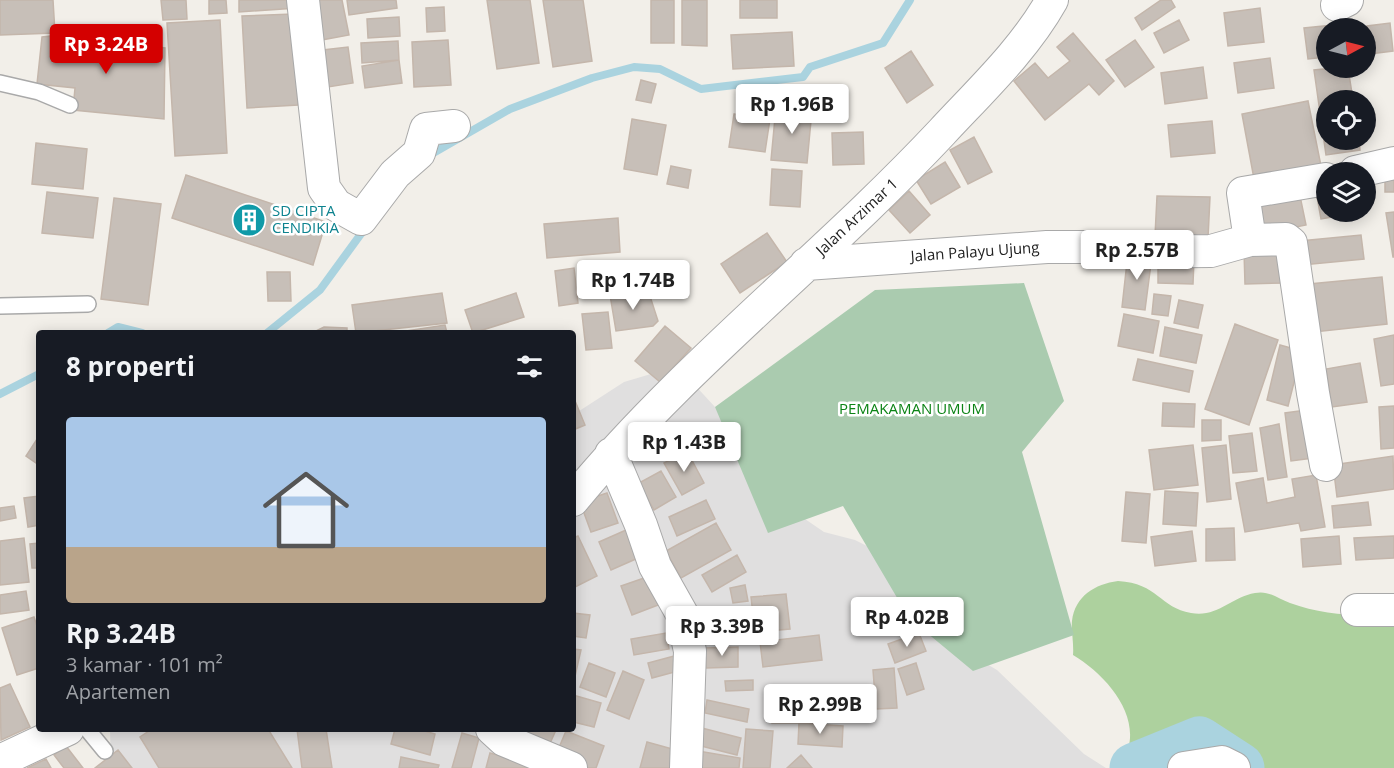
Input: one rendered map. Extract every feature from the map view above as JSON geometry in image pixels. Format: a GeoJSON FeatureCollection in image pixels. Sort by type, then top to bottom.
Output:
{"type":"FeatureCollection","features":[{"type":"Feature","properties":{"kind":"street"},"geometry":{"type":"LineString","coordinates":[[303,0],[324,188],[336,205],[362,219],[395,174],[419,153],[426,129],[454,126]]}},
{"type":"Feature","properties":{"kind":"street","name":"Jalan Arzimar 1"},"geometry":{"type":"LineString","coordinates":[[576,496],[611,454],[645,419],[806,264],[886,192],[1000,69],[1052,0]]}},
{"type":"Feature","properties":{"kind":"street"},"geometry":{"type":"LineString","coordinates":[[1376,167],[1394,163]]}},
{"type":"Feature","properties":{"kind":"street"},"geometry":{"type":"LineString","coordinates":[[1250,240],[1243,194],[1316,180]]}},
{"type":"Feature","properties":{"kind":"street","name":"Jalan Palayu Ujung"},"geometry":{"type":"LineString","coordinates":[[806,264],[1047,247],[1086,247],[1110,252],[1210,251],[1250,240],[1286,239],[1291,243],[1326,465]]}},
{"type":"Feature","properties":{"kind":"street"},"geometry":{"type":"LineString","coordinates":[[611,454],[641,525],[655,566],[682,614],[690,651],[686,768]]}},
{"type":"Feature","properties":{"kind":"street"},"geometry":{"type":"LineString","coordinates":[[1357,610],[1394,610]]}},
{"type":"Feature","properties":{"kind":"street"},"geometry":{"type":"LineString","coordinates":[[0,761],[62,732]]}},
{"type":"Feature","properties":{"kind":"street"},"geometry":{"type":"LineString","coordinates":[[495,732],[504,740],[571,768]]}},
{"type":"Feature","properties":{"kind":"street"},"geometry":{"type":"LineString","coordinates":[[1184,768],[1222,762],[1234,768]]}},
{"type":"Feature","properties":{"kind":"lane"},"geometry":{"type":"LineString","coordinates":[[0,83],[39,92],[70,105]]}},
{"type":"Feature","properties":{"kind":"lane"},"geometry":{"type":"LineString","coordinates":[[0,306],[88,304]]}},
{"type":"Feature","properties":{"kind":"lane"},"geometry":{"type":"LineString","coordinates":[[89,732],[105,751]]}},
{"type":"Feature","properties":{"kind":"shaded area"},"geometry":{"type":"Polygon","coordinates":[[[661,371],[692,382],[715,407],[740,444],[751,482],[824,532],[855,540],[883,554],[909,618],[997,670],[1084,754],[1106,768],[111,768],[110,732],[576,732],[576,413],[624,382],[661,371]]]}},
{"type":"Feature","properties":{"kind":"green space","name":"PEMAKAMAN UMUM"},"geometry":{"type":"Polygon","coordinates":[[[1024,283],[1064,401],[1022,452],[1074,635],[973,671],[909,618],[843,506],[768,533],[715,407],[875,290],[1024,283]]]}},
{"type":"Feature","properties":{"kind":"green space"},"geometry":{"type":"Polygon","coordinates":[[[1118,581],[1142,586],[1172,606],[1191,613],[1209,613],[1246,595],[1260,592],[1328,613],[1394,614],[1394,768],[1118,768],[1127,752],[1130,736],[1128,720],[1122,704],[1112,689],[1087,664],[1073,655],[1072,625],[1077,605],[1087,593],[1094,588],[1118,581]]]}},
{"type":"Feature","properties":{"kind":"building"},"geometry":{"type":"Polygon","coordinates":[[[0,0],[53,0],[55,33],[0,35],[0,0]]]}},
{"type":"Feature","properties":{"kind":"building"},"geometry":{"type":"Polygon","coordinates":[[[161,0],[186,0],[187,19],[163,20],[161,0]]]}},
{"type":"Feature","properties":{"kind":"building"},"geometry":{"type":"Polygon","coordinates":[[[209,0],[226,0],[227,13],[209,14],[209,0]]]}},
{"type":"Feature","properties":{"kind":"building"},"geometry":{"type":"Polygon","coordinates":[[[239,0],[297,0],[297,8],[239,12],[239,0]]]}},
{"type":"Feature","properties":{"kind":"building"},"geometry":{"type":"Polygon","coordinates":[[[311,0],[342,0],[349,35],[316,41],[311,0]]]}},
{"type":"Feature","properties":{"kind":"building"},"geometry":{"type":"Polygon","coordinates":[[[347,0],[396,0],[397,8],[349,15],[347,0]]]}},
{"type":"Feature","properties":{"kind":"building"},"geometry":{"type":"Polygon","coordinates":[[[487,0],[530,0],[539,63],[497,69],[487,0]]]}},
{"type":"Feature","properties":{"kind":"building"},"geometry":{"type":"Polygon","coordinates":[[[543,0],[583,0],[592,61],[553,67],[543,0]]]}},
{"type":"Feature","properties":{"kind":"building"},"geometry":{"type":"Polygon","coordinates":[[[651,0],[674,0],[674,43],[651,43],[651,0]]]}},
{"type":"Feature","properties":{"kind":"building"},"geometry":{"type":"Polygon","coordinates":[[[682,0],[707,0],[707,46],[682,45],[682,0]]]}},
{"type":"Feature","properties":{"kind":"building"},"geometry":{"type":"Polygon","coordinates":[[[740,0],[777,0],[777,18],[740,18],[740,0]]]}},
{"type":"Feature","properties":{"kind":"building"},"geometry":{"type":"Polygon","coordinates":[[[1161,0],[1171,0],[1175,7],[1142,30],[1135,18],[1161,0]]]}},
{"type":"Feature","properties":{"kind":"building"},"geometry":{"type":"Polygon","coordinates":[[[444,7],[445,31],[427,32],[426,8],[444,7]]]}},
{"type":"Feature","properties":{"kind":"building"},"geometry":{"type":"Polygon","coordinates":[[[1260,8],[1264,42],[1228,46],[1224,13],[1260,8]]]}},
{"type":"Feature","properties":{"kind":"building"},"geometry":{"type":"Polygon","coordinates":[[[293,14],[298,105],[247,108],[242,16],[293,14]]]}},
{"type":"Feature","properties":{"kind":"building"},"geometry":{"type":"Polygon","coordinates":[[[399,17],[400,36],[368,38],[367,19],[399,17]]]}},
{"type":"Feature","properties":{"kind":"building"},"geometry":{"type":"Polygon","coordinates":[[[220,20],[227,153],[175,156],[167,23],[220,20]]]}},
{"type":"Feature","properties":{"kind":"building"},"geometry":{"type":"Polygon","coordinates":[[[1179,20],[1189,40],[1164,53],[1154,33],[1179,20]]]}},
{"type":"Feature","properties":{"kind":"building"},"geometry":{"type":"Polygon","coordinates":[[[1390,23],[1393,51],[1376,53],[1376,25],[1390,23]]]}},
{"type":"Feature","properties":{"kind":"building"},"geometry":{"type":"Polygon","coordinates":[[[1316,27],[1316,58],[1308,59],[1304,28],[1316,27]]]}},
{"type":"Feature","properties":{"kind":"building"},"geometry":{"type":"Polygon","coordinates":[[[792,32],[794,66],[733,69],[731,35],[792,32]]]}},
{"type":"Feature","properties":{"kind":"building"},"geometry":{"type":"Polygon","coordinates":[[[1073,33],[1114,81],[1099,95],[1089,84],[1045,120],[1014,81],[1035,63],[1048,78],[1070,61],[1057,47],[1073,33]]]}},
{"type":"Feature","properties":{"kind":"building"},"geometry":{"type":"Polygon","coordinates":[[[61,35],[165,48],[164,119],[73,110],[75,88],[37,84],[42,37],[61,35]]]}},
{"type":"Feature","properties":{"kind":"building"},"geometry":{"type":"Polygon","coordinates":[[[448,40],[451,85],[414,87],[412,42],[448,40]]]}},
{"type":"Feature","properties":{"kind":"building"},"geometry":{"type":"Polygon","coordinates":[[[1135,40],[1154,67],[1125,87],[1106,60],[1135,40]]]}},
{"type":"Feature","properties":{"kind":"building"},"geometry":{"type":"Polygon","coordinates":[[[398,41],[399,60],[362,63],[361,43],[398,41]]]}},
{"type":"Feature","properties":{"kind":"building"},"geometry":{"type":"Polygon","coordinates":[[[348,47],[353,83],[328,87],[323,50],[348,47]]]}},
{"type":"Feature","properties":{"kind":"building"},"geometry":{"type":"Polygon","coordinates":[[[911,51],[933,85],[907,103],[885,68],[911,51]]]}},
{"type":"Feature","properties":{"kind":"building"},"geometry":{"type":"Polygon","coordinates":[[[1270,58],[1274,88],[1238,93],[1234,63],[1270,58]]]}},
{"type":"Feature","properties":{"kind":"building"},"geometry":{"type":"Polygon","coordinates":[[[399,60],[402,83],[365,88],[362,66],[399,60]]]}},
{"type":"Feature","properties":{"kind":"building"},"geometry":{"type":"Polygon","coordinates":[[[1203,67],[1207,98],[1165,104],[1161,73],[1203,67]]]}},
{"type":"Feature","properties":{"kind":"building"},"geometry":{"type":"Polygon","coordinates":[[[1314,70],[1316,70],[1316,78],[1350,78],[1351,90],[1317,90],[1314,70]]]}},
{"type":"Feature","properties":{"kind":"building"},"geometry":{"type":"Polygon","coordinates":[[[641,80],[656,84],[651,103],[636,100],[641,80]]]}},
{"type":"Feature","properties":{"kind":"building"},"geometry":{"type":"Polygon","coordinates":[[[1308,101],[1320,162],[1316,162],[1316,172],[1255,184],[1242,114],[1308,101]]]}},
{"type":"Feature","properties":{"kind":"building"},"geometry":{"type":"Polygon","coordinates":[[[776,107],[812,110],[807,163],[771,160],[776,107]]]}},
{"type":"Feature","properties":{"kind":"building"},"geometry":{"type":"Polygon","coordinates":[[[734,114],[770,119],[765,152],[729,147],[734,114]]]}},
{"type":"Feature","properties":{"kind":"building"},"geometry":{"type":"Polygon","coordinates":[[[632,119],[666,125],[657,175],[624,169],[632,119]]]}},
{"type":"Feature","properties":{"kind":"building"},"geometry":{"type":"Polygon","coordinates":[[[1212,121],[1215,153],[1171,157],[1168,125],[1212,121]]]}},
{"type":"Feature","properties":{"kind":"building"},"geometry":{"type":"Polygon","coordinates":[[[863,132],[864,164],[833,165],[832,133],[863,132]]]}},
{"type":"Feature","properties":{"kind":"building"},"geometry":{"type":"Polygon","coordinates":[[[974,137],[992,172],[968,184],[950,150],[974,137]]]}},
{"type":"Feature","properties":{"kind":"building"},"geometry":{"type":"Polygon","coordinates":[[[36,143],[87,149],[83,189],[32,184],[36,143]]]}},
{"type":"Feature","properties":{"kind":"building"},"geometry":{"type":"Polygon","coordinates":[[[1325,150],[1360,150],[1326,155],[1325,150]]]}},
{"type":"Feature","properties":{"kind":"building"},"geometry":{"type":"Polygon","coordinates":[[[945,162],[960,187],[931,204],[916,180],[945,162]]]}},
{"type":"Feature","properties":{"kind":"building"},"geometry":{"type":"Polygon","coordinates":[[[671,166],[691,170],[688,188],[667,184],[671,166]]]}},
{"type":"Feature","properties":{"kind":"building"},"geometry":{"type":"Polygon","coordinates":[[[772,169],[802,171],[800,207],[770,205],[772,169]]]}},
{"type":"Feature","properties":{"kind":"building"},"geometry":{"type":"Polygon","coordinates":[[[1385,170],[1394,170],[1394,192],[1385,192],[1385,170]]]}},
{"type":"Feature","properties":{"kind":"building","name":"SD CIPTA CENDIKIA"},"geometry":{"type":"Polygon","coordinates":[[[186,175],[326,222],[313,265],[172,218],[186,175]]]}},
{"type":"Feature","properties":{"kind":"building"},"geometry":{"type":"Polygon","coordinates":[[[909,191],[930,215],[910,233],[889,210],[909,191]]]}},
{"type":"Feature","properties":{"kind":"building"},"geometry":{"type":"Polygon","coordinates":[[[47,192],[98,198],[93,238],[42,233],[47,192]]]}},
{"type":"Feature","properties":{"kind":"building"},"geometry":{"type":"Polygon","coordinates":[[[1157,196],[1210,197],[1208,238],[1155,236],[1157,196]]]}},
{"type":"Feature","properties":{"kind":"building"},"geometry":{"type":"Polygon","coordinates":[[[1300,196],[1306,225],[1257,235],[1251,206],[1300,196]]]}},
{"type":"Feature","properties":{"kind":"building"},"geometry":{"type":"Polygon","coordinates":[[[114,198],[161,204],[148,305],[101,299],[114,198]]]}},
{"type":"Feature","properties":{"kind":"building"},"geometry":{"type":"Polygon","coordinates":[[[1394,212],[1394,257],[1393,257],[1386,213],[1394,212]]]}},
{"type":"Feature","properties":{"kind":"building"},"geometry":{"type":"Polygon","coordinates":[[[618,218],[620,252],[547,258],[544,224],[618,218]]]}},
{"type":"Feature","properties":{"kind":"building"},"geometry":{"type":"Polygon","coordinates":[[[767,233],[787,262],[740,293],[721,264],[767,233]]]}},
{"type":"Feature","properties":{"kind":"building"},"geometry":{"type":"Polygon","coordinates":[[[1361,235],[1364,259],[1302,265],[1300,241],[1361,235]]]}},
{"type":"Feature","properties":{"kind":"building"},"geometry":{"type":"Polygon","coordinates":[[[1244,251],[1283,251],[1283,283],[1245,284],[1244,251]]]}},
{"type":"Feature","properties":{"kind":"building"},"geometry":{"type":"Polygon","coordinates":[[[1128,253],[1152,256],[1145,310],[1122,307],[1128,253]]]}},
{"type":"Feature","properties":{"kind":"building"},"geometry":{"type":"Polygon","coordinates":[[[1158,259],[1194,259],[1193,284],[1158,283],[1158,259]]]}},
{"type":"Feature","properties":{"kind":"building"},"geometry":{"type":"Polygon","coordinates":[[[574,268],[578,303],[559,306],[555,271],[574,268]]]}},
{"type":"Feature","properties":{"kind":"building","name":"SD CIPTA CENDIKIA"},"geometry":{"type":"Polygon","coordinates":[[[267,272],[290,272],[291,301],[268,301],[267,272]]]}},
{"type":"Feature","properties":{"kind":"building"},"geometry":{"type":"Polygon","coordinates":[[[1382,277],[1387,324],[1314,332],[1309,284],[1382,277]]]}},
{"type":"Feature","properties":{"kind":"building"},"geometry":{"type":"Polygon","coordinates":[[[648,290],[658,321],[653,326],[616,331],[610,295],[648,290]]]}},
{"type":"Feature","properties":{"kind":"building"},"geometry":{"type":"Polygon","coordinates":[[[442,293],[447,323],[383,330],[356,330],[352,305],[442,293]]]}},
{"type":"Feature","properties":{"kind":"building"},"geometry":{"type":"Polygon","coordinates":[[[516,293],[524,317],[483,330],[472,330],[465,310],[516,293]]]}},
{"type":"Feature","properties":{"kind":"building"},"geometry":{"type":"Polygon","coordinates":[[[1154,294],[1171,296],[1168,316],[1152,314],[1154,294]]]}},
{"type":"Feature","properties":{"kind":"building"},"geometry":{"type":"Polygon","coordinates":[[[1179,300],[1203,305],[1198,328],[1174,323],[1179,300]]]}},
{"type":"Feature","properties":{"kind":"building"},"geometry":{"type":"Polygon","coordinates":[[[608,312],[612,348],[586,350],[582,314],[608,312]]]}},
{"type":"Feature","properties":{"kind":"building"},"geometry":{"type":"Polygon","coordinates":[[[1124,314],[1159,321],[1153,353],[1118,346],[1124,314]]]}},
{"type":"Feature","properties":{"kind":"building"},"geometry":{"type":"Polygon","coordinates":[[[1235,324],[1278,340],[1249,425],[1205,409],[1235,324]]]}},
{"type":"Feature","properties":{"kind":"building"},"geometry":{"type":"Polygon","coordinates":[[[445,325],[446,330],[412,330],[445,325]]]}},
{"type":"Feature","properties":{"kind":"building"},"geometry":{"type":"Polygon","coordinates":[[[665,326],[691,348],[660,382],[635,361],[665,326]]]}},
{"type":"Feature","properties":{"kind":"building"},"geometry":{"type":"Polygon","coordinates":[[[324,327],[347,328],[347,330],[318,330],[324,327]]]}},
{"type":"Feature","properties":{"kind":"building"},"geometry":{"type":"Polygon","coordinates":[[[1165,327],[1202,335],[1196,363],[1160,356],[1165,327]]]}},
{"type":"Feature","properties":{"kind":"building"},"geometry":{"type":"Polygon","coordinates":[[[1394,335],[1394,384],[1381,386],[1374,339],[1394,335]]]}},
{"type":"Feature","properties":{"kind":"building"},"geometry":{"type":"Polygon","coordinates":[[[1280,345],[1302,351],[1288,406],[1267,400],[1280,345]]]}},
{"type":"Feature","properties":{"kind":"building"},"geometry":{"type":"Polygon","coordinates":[[[1138,359],[1193,371],[1189,392],[1133,380],[1138,359]]]}},
{"type":"Feature","properties":{"kind":"building"},"geometry":{"type":"Polygon","coordinates":[[[1360,363],[1367,402],[1332,407],[1326,369],[1360,363]]]}},
{"type":"Feature","properties":{"kind":"building"},"geometry":{"type":"Polygon","coordinates":[[[576,403],[585,425],[576,429],[576,403]]]}},
{"type":"Feature","properties":{"kind":"building"},"geometry":{"type":"Polygon","coordinates":[[[1163,403],[1195,404],[1194,427],[1162,426],[1163,403]]]}},
{"type":"Feature","properties":{"kind":"building"},"geometry":{"type":"Polygon","coordinates":[[[1394,406],[1394,448],[1381,449],[1379,407],[1394,406]]]}},
{"type":"Feature","properties":{"kind":"building"},"geometry":{"type":"Polygon","coordinates":[[[1306,410],[1313,458],[1291,461],[1285,413],[1306,410]]]}},
{"type":"Feature","properties":{"kind":"building"},"geometry":{"type":"Polygon","coordinates":[[[1202,420],[1221,420],[1221,440],[1202,441],[1202,420]]]}},
{"type":"Feature","properties":{"kind":"building"},"geometry":{"type":"Polygon","coordinates":[[[1279,424],[1287,477],[1268,480],[1260,428],[1279,424]]]}},
{"type":"Feature","properties":{"kind":"building"},"geometry":{"type":"Polygon","coordinates":[[[1252,433],[1257,471],[1233,473],[1229,436],[1252,433]]]}},
{"type":"Feature","properties":{"kind":"building"},"geometry":{"type":"Polygon","coordinates":[[[36,441],[36,463],[26,456],[36,441]]]}},
{"type":"Feature","properties":{"kind":"building"},"geometry":{"type":"Polygon","coordinates":[[[1193,445],[1198,485],[1154,490],[1149,450],[1193,445]]]}},
{"type":"Feature","properties":{"kind":"building"},"geometry":{"type":"Polygon","coordinates":[[[1226,445],[1231,499],[1207,502],[1202,448],[1226,445]]]}},
{"type":"Feature","properties":{"kind":"building"},"geometry":{"type":"Polygon","coordinates":[[[687,451],[704,483],[682,495],[664,463],[687,451]]]}},
{"type":"Feature","properties":{"kind":"building"},"geometry":{"type":"Polygon","coordinates":[[[1393,456],[1394,489],[1337,497],[1333,465],[1393,456]]]}},
{"type":"Feature","properties":{"kind":"building"},"geometry":{"type":"Polygon","coordinates":[[[661,471],[676,497],[654,510],[639,483],[661,471]]]}},
{"type":"Feature","properties":{"kind":"building"},"geometry":{"type":"Polygon","coordinates":[[[1316,475],[1325,527],[1301,531],[1299,523],[1245,532],[1236,483],[1263,478],[1267,503],[1295,497],[1292,479],[1316,475]]]}},
{"type":"Feature","properties":{"kind":"building"},"geometry":{"type":"Polygon","coordinates":[[[1165,491],[1198,493],[1196,526],[1163,524],[1165,491]]]}},
{"type":"Feature","properties":{"kind":"building"},"geometry":{"type":"Polygon","coordinates":[[[1126,492],[1150,494],[1146,543],[1122,541],[1126,492]]]}},
{"type":"Feature","properties":{"kind":"building"},"geometry":{"type":"Polygon","coordinates":[[[607,493],[618,523],[591,532],[580,502],[607,493]]]}},
{"type":"Feature","properties":{"kind":"building"},"geometry":{"type":"Polygon","coordinates":[[[36,496],[36,526],[28,527],[24,498],[36,496]]]}},
{"type":"Feature","properties":{"kind":"building"},"geometry":{"type":"Polygon","coordinates":[[[706,500],[715,519],[677,536],[669,517],[706,500]]]}},
{"type":"Feature","properties":{"kind":"building"},"geometry":{"type":"Polygon","coordinates":[[[1368,502],[1371,525],[1334,528],[1332,506],[1368,502]]]}},
{"type":"Feature","properties":{"kind":"building"},"geometry":{"type":"Polygon","coordinates":[[[14,506],[16,518],[0,521],[0,508],[14,506]]]}},
{"type":"Feature","properties":{"kind":"building"},"geometry":{"type":"Polygon","coordinates":[[[716,523],[731,550],[681,578],[666,551],[716,523]]]}},
{"type":"Feature","properties":{"kind":"building"},"geometry":{"type":"Polygon","coordinates":[[[1234,528],[1235,560],[1206,561],[1206,529],[1234,528]]]}},
{"type":"Feature","properties":{"kind":"building"},"geometry":{"type":"Polygon","coordinates":[[[626,530],[638,558],[611,570],[599,542],[626,530]]]}},
{"type":"Feature","properties":{"kind":"building"},"geometry":{"type":"Polygon","coordinates":[[[1192,531],[1196,561],[1155,566],[1151,537],[1192,531]]]}},
{"type":"Feature","properties":{"kind":"building"},"geometry":{"type":"Polygon","coordinates":[[[578,536],[597,576],[576,586],[576,537],[578,536]]]}},
{"type":"Feature","properties":{"kind":"building"},"geometry":{"type":"Polygon","coordinates":[[[1339,536],[1341,564],[1303,567],[1301,539],[1339,536]]]}},
{"type":"Feature","properties":{"kind":"building"},"geometry":{"type":"Polygon","coordinates":[[[1394,536],[1394,558],[1356,560],[1354,538],[1394,536]]]}},
{"type":"Feature","properties":{"kind":"building"},"geometry":{"type":"Polygon","coordinates":[[[24,538],[29,582],[0,585],[0,541],[24,538]]]}},
{"type":"Feature","properties":{"kind":"building"},"geometry":{"type":"Polygon","coordinates":[[[36,543],[36,568],[32,568],[30,544],[36,543]]]}},
{"type":"Feature","properties":{"kind":"building"},"geometry":{"type":"Polygon","coordinates":[[[737,555],[746,572],[712,592],[702,575],[737,555]]]}},
{"type":"Feature","properties":{"kind":"building"},"geometry":{"type":"Polygon","coordinates":[[[647,577],[658,605],[632,615],[621,586],[647,577]]]}},
{"type":"Feature","properties":{"kind":"building"},"geometry":{"type":"Polygon","coordinates":[[[745,585],[748,601],[733,603],[730,588],[745,585]]]}},
{"type":"Feature","properties":{"kind":"building"},"geometry":{"type":"Polygon","coordinates":[[[26,591],[29,610],[0,614],[0,595],[26,591]]]}},
{"type":"Feature","properties":{"kind":"building"},"geometry":{"type":"Polygon","coordinates":[[[786,594],[790,629],[755,632],[751,597],[786,594]]]}},
{"type":"Feature","properties":{"kind":"building"},"geometry":{"type":"Polygon","coordinates":[[[576,613],[590,615],[586,638],[576,636],[576,613]]]}},
{"type":"Feature","properties":{"kind":"building"},"geometry":{"type":"Polygon","coordinates":[[[34,617],[36,669],[17,675],[2,628],[34,617]]]}},
{"type":"Feature","properties":{"kind":"building"},"geometry":{"type":"Polygon","coordinates":[[[666,633],[669,649],[634,655],[631,639],[666,633]]]}},
{"type":"Feature","properties":{"kind":"building"},"geometry":{"type":"Polygon","coordinates":[[[919,633],[926,651],[895,663],[888,644],[919,633]]]}},
{"type":"Feature","properties":{"kind":"building"},"geometry":{"type":"Polygon","coordinates":[[[819,635],[822,660],[763,667],[760,642],[819,635]]]}},
{"type":"Feature","properties":{"kind":"building"},"geometry":{"type":"Polygon","coordinates":[[[738,647],[738,667],[706,668],[705,648],[738,647]]]}},
{"type":"Feature","properties":{"kind":"building"},"geometry":{"type":"Polygon","coordinates":[[[576,649],[581,650],[576,672],[576,649]]]}},
{"type":"Feature","properties":{"kind":"building"},"geometry":{"type":"Polygon","coordinates":[[[678,655],[682,670],[652,678],[648,663],[678,655]]]}},
{"type":"Feature","properties":{"kind":"building"},"geometry":{"type":"Polygon","coordinates":[[[589,663],[615,673],[606,697],[580,687],[589,663]]]}},
{"type":"Feature","properties":{"kind":"building"},"geometry":{"type":"Polygon","coordinates":[[[916,663],[924,689],[907,695],[898,669],[916,663]]]}},
{"type":"Feature","properties":{"kind":"building"},"geometry":{"type":"Polygon","coordinates":[[[894,668],[897,708],[876,709],[873,670],[894,668]]]}},
{"type":"Feature","properties":{"kind":"building"},"geometry":{"type":"Polygon","coordinates":[[[623,671],[644,680],[629,719],[607,710],[623,671]]]}},
{"type":"Feature","properties":{"kind":"building"},"geometry":{"type":"Polygon","coordinates":[[[753,680],[753,690],[726,691],[725,681],[753,680]]]}},
{"type":"Feature","properties":{"kind":"building"},"geometry":{"type":"Polygon","coordinates":[[[10,684],[30,727],[1,740],[0,688],[10,684]]]}},
{"type":"Feature","properties":{"kind":"building"},"geometry":{"type":"Polygon","coordinates":[[[814,691],[814,723],[772,723],[772,692],[814,691]]]}},
{"type":"Feature","properties":{"kind":"building"},"geometry":{"type":"Polygon","coordinates":[[[576,696],[601,703],[594,727],[576,723],[576,696]]]}},
{"type":"Feature","properties":{"kind":"building"},"geometry":{"type":"Polygon","coordinates":[[[707,700],[749,709],[747,722],[705,713],[707,700]]]}},
{"type":"Feature","properties":{"kind":"building"},"geometry":{"type":"Polygon","coordinates":[[[799,723],[843,726],[842,747],[798,744],[799,723]]]}},
{"type":"Feature","properties":{"kind":"building"},"geometry":{"type":"Polygon","coordinates":[[[698,727],[741,738],[737,755],[693,744],[698,727]]]}},
{"type":"Feature","properties":{"kind":"building"},"geometry":{"type":"Polygon","coordinates":[[[746,729],[773,731],[770,768],[743,768],[746,729]]]}},
{"type":"Feature","properties":{"kind":"building"},"geometry":{"type":"Polygon","coordinates":[[[148,732],[270,732],[292,768],[159,768],[140,737],[148,732]]]}},
{"type":"Feature","properties":{"kind":"building"},"geometry":{"type":"Polygon","coordinates":[[[297,732],[326,732],[332,768],[302,768],[297,732]]]}},
{"type":"Feature","properties":{"kind":"building"},"geometry":{"type":"Polygon","coordinates":[[[394,732],[435,734],[430,755],[391,744],[394,732]]]}},
{"type":"Feature","properties":{"kind":"building"},"geometry":{"type":"Polygon","coordinates":[[[507,732],[555,732],[547,750],[507,732]]]}},
{"type":"Feature","properties":{"kind":"building"},"geometry":{"type":"Polygon","coordinates":[[[566,732],[604,746],[596,768],[583,768],[555,757],[566,732]]]}},
{"type":"Feature","properties":{"kind":"building"},"geometry":{"type":"Polygon","coordinates":[[[462,733],[479,738],[471,768],[452,768],[462,733]]]}},
{"type":"Feature","properties":{"kind":"building"},"geometry":{"type":"Polygon","coordinates":[[[647,742],[676,750],[671,768],[640,768],[647,742]]]}},
{"type":"Feature","properties":{"kind":"building"},"geometry":{"type":"Polygon","coordinates":[[[66,746],[83,768],[64,768],[54,755],[66,746]]]}},
{"type":"Feature","properties":{"kind":"building"},"geometry":{"type":"Polygon","coordinates":[[[118,750],[132,768],[95,768],[118,750]]]}},
{"type":"Feature","properties":{"kind":"building"},"geometry":{"type":"Polygon","coordinates":[[[698,751],[740,758],[739,768],[695,768],[698,751]]]}},
{"type":"Feature","properties":{"kind":"building"},"geometry":{"type":"Polygon","coordinates":[[[490,753],[533,765],[533,768],[486,768],[490,753]]]}},
{"type":"Feature","properties":{"kind":"building"},"geometry":{"type":"Polygon","coordinates":[[[801,755],[812,768],[787,768],[801,755]]]}},
{"type":"Feature","properties":{"kind":"building"},"geometry":{"type":"Polygon","coordinates":[[[401,757],[439,765],[438,768],[399,768],[401,757]]]}},
{"type":"Feature","properties":{"kind":"building"},"geometry":{"type":"Polygon","coordinates":[[[46,759],[51,768],[27,768],[46,759]]]}},
{"type":"Feature","properties":{"kind":"waterway"},"geometry":{"type":"LineString","coordinates":[[428,156],[510,109],[592,78],[634,67],[660,69],[701,89],[803,77],[810,67],[883,43],[910,0]]}},
{"type":"Feature","properties":{"kind":"waterway"},"geometry":{"type":"LineString","coordinates":[[271,330],[320,290],[366,227]]}},
{"type":"Feature","properties":{"kind":"waterway"},"geometry":{"type":"LineString","coordinates":[[113,330],[118,327],[130,330]]}},
{"type":"Feature","properties":{"kind":"waterway"},"geometry":{"type":"LineString","coordinates":[[0,394],[36,376]]}},
{"type":"Feature","properties":{"kind":"waterway"},"geometry":{"type":"LineString","coordinates":[[1135,768],[1199,742],[1239,768]]}},
{"type":"Feature","properties":{"kind":"place","name":"SD CIPTA CENDIKIA"},"geometry":{"type":"Point","coordinates":[249,220]}}]}
